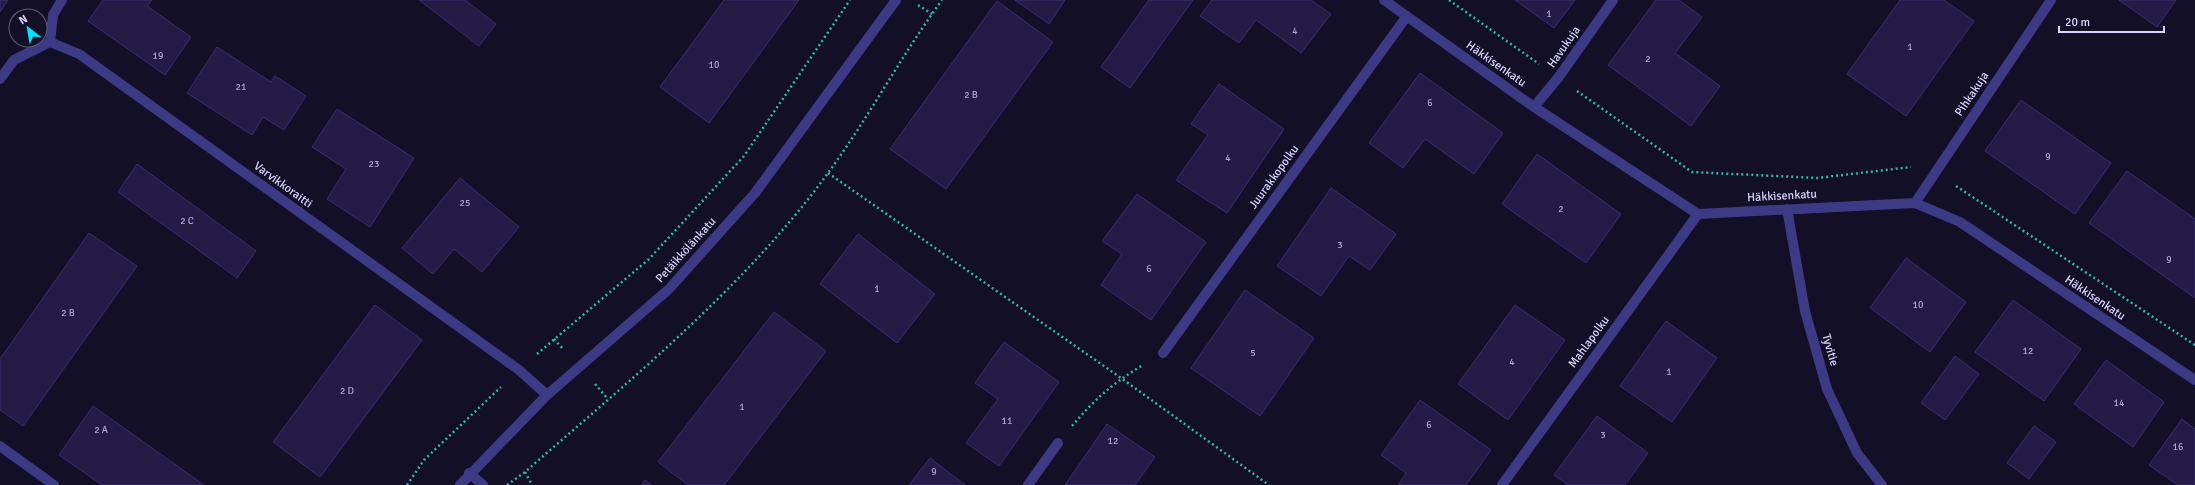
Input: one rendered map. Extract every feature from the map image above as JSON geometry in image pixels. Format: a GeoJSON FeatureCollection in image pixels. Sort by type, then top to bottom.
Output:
{"type":"FeatureCollection","features":[{"type":"Feature","properties":{"kind":"street"},"geometry":{"type":"LineString","coordinates":[[0,79],[14,60],[50,42],[52,15],[62,0]]}},
{"type":"Feature","properties":{"kind":"street","name":"Petäikkölänkatu"},"geometry":{"type":"LineString","coordinates":[[460,485],[547,395],[669,289],[755,193],[896,0]]}},
{"type":"Feature","properties":{"kind":"street","name":"Häkkisenkatu"},"geometry":{"type":"LineString","coordinates":[[1384,0],[1534,107],[1698,214],[1915,203],[1960,222],[2195,380]]}},
{"type":"Feature","properties":{"kind":"street","name":"Havukuja"},"geometry":{"type":"LineString","coordinates":[[1534,107],[1558,78],[1613,0]]}},
{"type":"Feature","properties":{"kind":"street","name":"Pihkakuja"},"geometry":{"type":"LineString","coordinates":[[1915,203],[2051,0]]}},
{"type":"Feature","properties":{"kind":"street","name":"Juurakkopolku"},"geometry":{"type":"LineString","coordinates":[[1163,353],[1407,16]]}},
{"type":"Feature","properties":{"kind":"street","name":"Varvikkoraitti"},"geometry":{"type":"LineString","coordinates":[[50,42],[79,54],[519,370],[547,395]]}},
{"type":"Feature","properties":{"kind":"street","name":"Tyvitie"},"geometry":{"type":"LineString","coordinates":[[1787,209],[1805,311],[1827,389],[1857,453],[1882,485]]}},
{"type":"Feature","properties":{"kind":"street","name":"Mahlapolku"},"geometry":{"type":"LineString","coordinates":[[1502,485],[1698,214]]}},
{"type":"Feature","properties":{"kind":"street"},"geometry":{"type":"LineString","coordinates":[[1028,485],[1058,443]]}},
{"type":"Feature","properties":{"kind":"street"},"geometry":{"type":"LineString","coordinates":[[0,446],[54,485]]}},
{"type":"Feature","properties":{"kind":"street"},"geometry":{"type":"LineString","coordinates":[[470,473],[483,485]]}},
{"type":"Feature","properties":{"kind":"path"},"geometry":{"type":"LineString","coordinates":[[407,485],[424,460],[519,370],[649,259],[744,156],[850,0]]}},
{"type":"Feature","properties":{"kind":"path"},"geometry":{"type":"LineString","coordinates":[[507,485],[525,472],[694,324],[766,249],[828,173],[942,0]]}},
{"type":"Feature","properties":{"kind":"path"},"geometry":{"type":"LineString","coordinates":[[1449,0],[1692,172],[1817,178],[1908,166],[1935,172],[2195,345]]}},
{"type":"Feature","properties":{"kind":"path"},"geometry":{"type":"LineString","coordinates":[[916,3],[932,14]]}},
{"type":"Feature","properties":{"kind":"path"},"geometry":{"type":"LineString","coordinates":[[828,173],[1121,378],[1269,485]]}},
{"type":"Feature","properties":{"kind":"path"},"geometry":{"type":"LineString","coordinates":[[1058,443],[1093,400],[1121,378],[1163,353]]}},
{"type":"Feature","properties":{"kind":"path"},"geometry":{"type":"LineString","coordinates":[[525,472],[532,485]]}},
{"type":"Feature","properties":{"kind":"building"},"geometry":{"type":"Polygon","coordinates":[[[0,0],[8,0],[0,12],[0,0]]]}},
{"type":"Feature","properties":{"kind":"building"},"geometry":{"type":"Polygon","coordinates":[[[103,0],[152,0],[147,6],[191,37],[165,75],[88,21],[103,0]]]}},
{"type":"Feature","properties":{"kind":"building"},"geometry":{"type":"Polygon","coordinates":[[[419,0],[465,0],[496,24],[479,46],[419,0]]]}},
{"type":"Feature","properties":{"kind":"building"},"geometry":{"type":"Polygon","coordinates":[[[724,0],[799,0],[709,123],[660,87],[724,0]]]}},
{"type":"Feature","properties":{"kind":"building"},"geometry":{"type":"Polygon","coordinates":[[[1015,0],[1065,0],[1049,24],[1015,0]]]}},
{"type":"Feature","properties":{"kind":"building"},"geometry":{"type":"Polygon","coordinates":[[[1149,0],[1193,0],[1130,88],[1101,67],[1149,0]]]}},
{"type":"Feature","properties":{"kind":"building"},"geometry":{"type":"Polygon","coordinates":[[[1212,0],[1311,0],[1331,14],[1301,53],[1256,20],[1239,43],[1200,16],[1212,0]]]}},
{"type":"Feature","properties":{"kind":"building"},"geometry":{"type":"Polygon","coordinates":[[[1515,0],[1575,0],[1554,28],[1515,0]]]}},
{"type":"Feature","properties":{"kind":"building"},"geometry":{"type":"Polygon","coordinates":[[[1656,0],[1679,0],[1702,17],[1675,53],[1720,86],[1691,126],[1608,65],[1656,0]]]}},
{"type":"Feature","properties":{"kind":"building"},"geometry":{"type":"Polygon","coordinates":[[[1900,0],[1944,0],[1974,21],[1906,116],[1847,74],[1900,0]]]}},
{"type":"Feature","properties":{"kind":"building"},"geometry":{"type":"Polygon","coordinates":[[[2119,0],[2176,0],[2157,27],[2119,0]]]}},
{"type":"Feature","properties":{"kind":"building"},"geometry":{"type":"Polygon","coordinates":[[[997,1],[1053,42],[946,189],[890,149],[997,1]]]}},
{"type":"Feature","properties":{"kind":"building"},"geometry":{"type":"Polygon","coordinates":[[[217,47],[271,82],[275,76],[306,96],[284,130],[263,117],[252,135],[187,93],[217,47]]]}},
{"type":"Feature","properties":{"kind":"building"},"geometry":{"type":"Polygon","coordinates":[[[1420,73],[1503,133],[1474,174],[1425,139],[1403,168],[1369,143],[1420,73]]]}},
{"type":"Feature","properties":{"kind":"building"},"geometry":{"type":"Polygon","coordinates":[[[1219,84],[1284,129],[1227,213],[1176,180],[1208,135],[1191,124],[1219,84]]]}},
{"type":"Feature","properties":{"kind":"building"},"geometry":{"type":"Polygon","coordinates":[[[2021,100],[2111,163],[2075,214],[1985,151],[2021,100]]]}},
{"type":"Feature","properties":{"kind":"building"},"geometry":{"type":"Polygon","coordinates":[[[337,109],[414,158],[370,227],[327,199],[346,169],[312,147],[337,109]]]}},
{"type":"Feature","properties":{"kind":"building"},"geometry":{"type":"Polygon","coordinates":[[[1537,154],[1621,214],[1586,263],[1502,204],[1537,154]]]}},
{"type":"Feature","properties":{"kind":"building"},"geometry":{"type":"Polygon","coordinates":[[[137,164],[256,251],[237,278],[118,192],[137,164]]]}},
{"type":"Feature","properties":{"kind":"building"},"geometry":{"type":"Polygon","coordinates":[[[2127,171],[2195,219],[2195,298],[2089,223],[2127,171]]]}},
{"type":"Feature","properties":{"kind":"building"},"geometry":{"type":"Polygon","coordinates":[[[460,178],[519,227],[482,272],[454,249],[433,274],[402,248],[460,178]]]}},
{"type":"Feature","properties":{"kind":"building"},"geometry":{"type":"Polygon","coordinates":[[[1331,188],[1396,234],[1370,270],[1349,256],[1321,296],[1277,266],[1331,188]]]}},
{"type":"Feature","properties":{"kind":"building"},"geometry":{"type":"Polygon","coordinates":[[[1137,194],[1206,242],[1151,320],[1101,285],[1122,254],[1102,241],[1137,194]]]}},
{"type":"Feature","properties":{"kind":"building"},"geometry":{"type":"Polygon","coordinates":[[[89,233],[137,266],[23,426],[0,410],[0,359],[89,233]]]}},
{"type":"Feature","properties":{"kind":"building"},"geometry":{"type":"Polygon","coordinates":[[[858,234],[935,294],[897,343],[820,284],[858,234]]]}},
{"type":"Feature","properties":{"kind":"building"},"geometry":{"type":"Polygon","coordinates":[[[1906,258],[1966,302],[1930,352],[1870,308],[1906,258]]]}},
{"type":"Feature","properties":{"kind":"building"},"geometry":{"type":"Polygon","coordinates":[[[1245,290],[1314,338],[1260,416],[1191,368],[1245,290]]]}},
{"type":"Feature","properties":{"kind":"building"},"geometry":{"type":"Polygon","coordinates":[[[2013,300],[2081,349],[2044,401],[1975,352],[2013,300]]]}},
{"type":"Feature","properties":{"kind":"building"},"geometry":{"type":"Polygon","coordinates":[[[375,305],[422,340],[320,477],[273,442],[375,305]]]}},
{"type":"Feature","properties":{"kind":"building"},"geometry":{"type":"Polygon","coordinates":[[[1515,305],[1565,340],[1508,420],[1458,384],[1515,305]]]}},
{"type":"Feature","properties":{"kind":"building"},"geometry":{"type":"Polygon","coordinates":[[[774,312],[826,351],[724,485],[688,485],[658,462],[774,312]]]}},
{"type":"Feature","properties":{"kind":"building"},"geometry":{"type":"Polygon","coordinates":[[[1666,321],[1717,358],[1672,422],[1620,386],[1666,321]]]}},
{"type":"Feature","properties":{"kind":"building"},"geometry":{"type":"Polygon","coordinates":[[[1004,342],[1059,382],[999,466],[966,443],[998,399],[975,383],[1004,342]]]}},
{"type":"Feature","properties":{"kind":"building"},"geometry":{"type":"Polygon","coordinates":[[[1955,356],[1979,374],[1945,420],[1921,403],[1955,356]]]}},
{"type":"Feature","properties":{"kind":"building"},"geometry":{"type":"Polygon","coordinates":[[[2106,360],[2164,402],[2133,447],[2074,404],[2106,360]]]}},
{"type":"Feature","properties":{"kind":"building"},"geometry":{"type":"Polygon","coordinates":[[[1420,400],[1491,450],[1466,485],[1398,485],[1406,473],[1381,455],[1420,400]]]}},
{"type":"Feature","properties":{"kind":"building"},"geometry":{"type":"Polygon","coordinates":[[[93,406],[204,485],[102,485],[59,455],[93,406]]]}},
{"type":"Feature","properties":{"kind":"building"},"geometry":{"type":"Polygon","coordinates":[[[1597,416],[1648,453],[1625,485],[1568,485],[1554,475],[1597,416]]]}},
{"type":"Feature","properties":{"kind":"building"},"geometry":{"type":"Polygon","coordinates":[[[2182,419],[2195,429],[2195,485],[2178,485],[2149,465],[2182,419]]]}},
{"type":"Feature","properties":{"kind":"building"},"geometry":{"type":"Polygon","coordinates":[[[1107,424],[1155,457],[1135,485],[1065,485],[1107,424]]]}},
{"type":"Feature","properties":{"kind":"building"},"geometry":{"type":"Polygon","coordinates":[[[2034,426],[2056,442],[2029,479],[2007,463],[2034,426]]]}},
{"type":"Feature","properties":{"kind":"building"},"geometry":{"type":"Polygon","coordinates":[[[930,458],[965,485],[909,485],[930,458]]]}},
{"type":"Feature","properties":{"kind":"building"},"geometry":{"type":"Polygon","coordinates":[[[645,480],[652,485],[642,485],[645,480]]]}}]}
